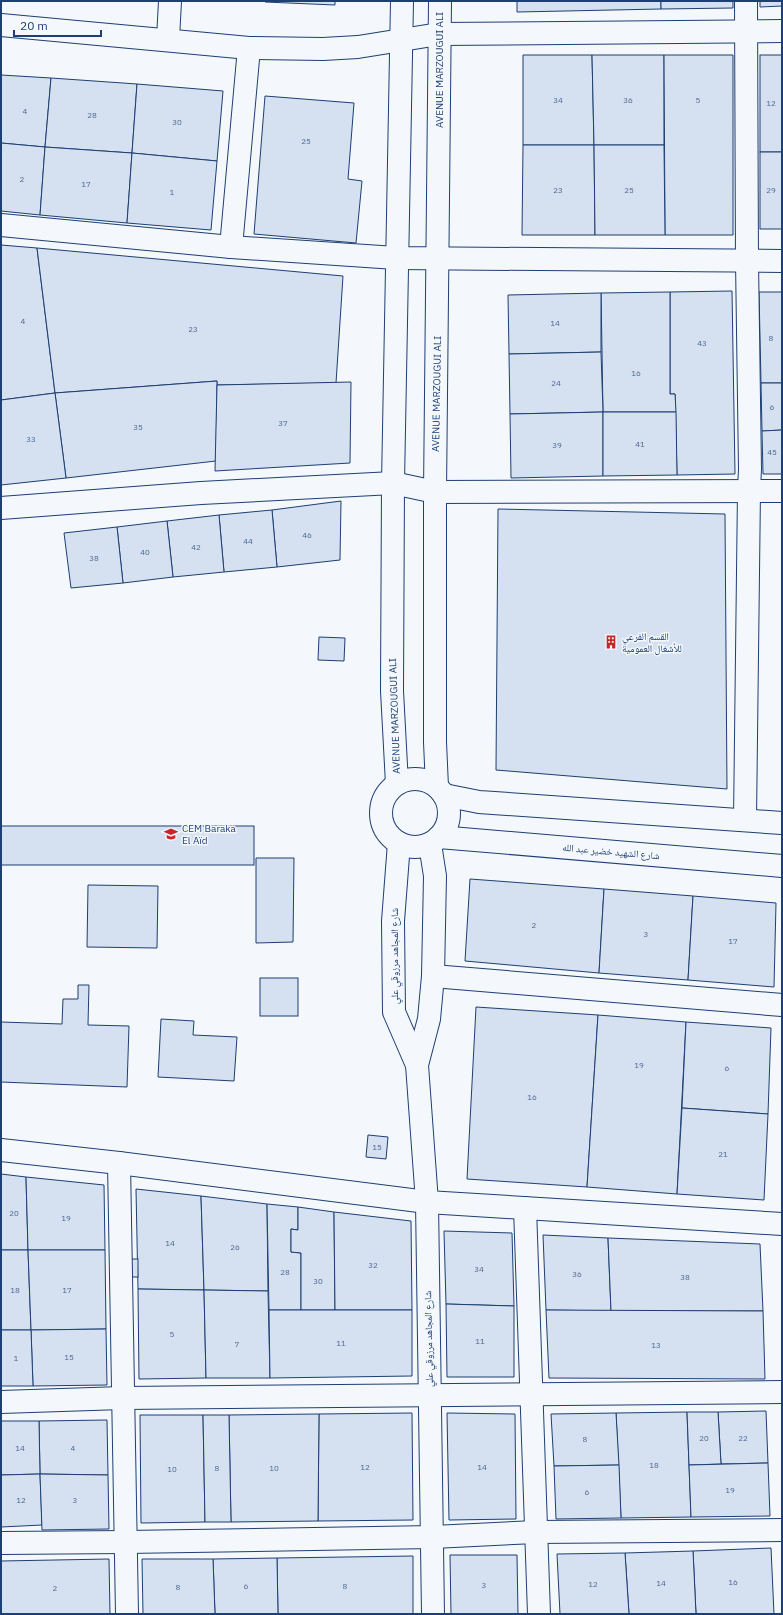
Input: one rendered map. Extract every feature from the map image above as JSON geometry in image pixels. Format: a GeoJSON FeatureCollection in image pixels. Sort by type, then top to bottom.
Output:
{"type":"FeatureCollection","features":[{"type":"Feature","properties":{"kind":"street"},"geometry":{"type":"LineString","coordinates":[[168,39],[170,1]]}},
{"type":"Feature","properties":{"kind":"street","name":"AVENUE MARZOUGUI ALI"},"geometry":{"type":"LineString","coordinates":[[397,784],[392,691],[393,483],[400,41],[402,1]]}},
{"type":"Feature","properties":{"kind":"street","name":"AVENUE MARZOUGUI ALI"},"geometry":{"type":"LineString","coordinates":[[440,1],[435,492],[435,742],[441,791]]}},
{"type":"Feature","properties":{"kind":"street"},"geometry":{"type":"LineString","coordinates":[[745,820],[748,490],[750,470],[747,261],[746,1]]}},
{"type":"Feature","properties":{"kind":"street"},"geometry":{"type":"LineString","coordinates":[[1,25],[168,39],[249,48],[358,47],[439,34],[782,31]]}},
{"type":"Feature","properties":{"kind":"street"},"geometry":{"type":"LineString","coordinates":[[231,247],[249,48]]}},
{"type":"Feature","properties":{"kind":"street"},"geometry":{"type":"LineString","coordinates":[[1,225],[231,247],[396,258],[782,261]]}},
{"type":"Feature","properties":{"kind":"street"},"geometry":{"type":"LineString","coordinates":[[1,508],[201,493],[393,483],[435,492],[782,490]]}},
{"type":"Feature","properties":{"kind":"street"},"geometry":{"type":"LineString","coordinates":[[441,791],[449,805],[449,817],[446,828],[434,840],[420,846],[409,847],[399,843],[390,836],[384,826],[381,814],[382,802],[388,792],[397,784],[406,780],[418,779],[428,781],[441,791],[479,802],[782,823]]}},
{"type":"Feature","properties":{"kind":"street","name":"شارع المجاهد مرزوقي علي"},"geometry":{"type":"LineString","coordinates":[[433,1614],[427,1202],[417,1065],[429,1019],[433,976],[435,876],[434,840]]}},
{"type":"Feature","properties":{"kind":"street","name":"شارع الشهيد خضير عبد الله"},"geometry":{"type":"LineString","coordinates":[[434,840],[782,866]]}},
{"type":"Feature","properties":{"kind":"street","name":"شارع المجاهد مرزوقي علي"},"geometry":{"type":"LineString","coordinates":[[399,843],[393,921],[394,1012],[417,1065]]}},
{"type":"Feature","properties":{"kind":"street"},"geometry":{"type":"LineString","coordinates":[[433,976],[782,1005]]}},
{"type":"Feature","properties":{"kind":"street"},"geometry":{"type":"LineString","coordinates":[[1,1150],[119,1163],[427,1202],[782,1224]]}},
{"type":"Feature","properties":{"kind":"street"},"geometry":{"type":"LineString","coordinates":[[119,1163],[127,1614]]}},
{"type":"Feature","properties":{"kind":"street"},"geometry":{"type":"LineString","coordinates":[[525,1208],[539,1614]]}},
{"type":"Feature","properties":{"kind":"street"},"geometry":{"type":"LineString","coordinates":[[1,1402],[122,1398],[782,1392]]}},
{"type":"Feature","properties":{"kind":"street"},"geometry":{"type":"LineString","coordinates":[[1,1543],[433,1537],[536,1532],[782,1530]]}},
{"type":"Feature","properties":{"kind":"building"},"geometry":{"type":"Polygon","coordinates":[[[335,1],[335,5],[265,2],[335,1]]]}},
{"type":"Feature","properties":{"kind":"building"},"geometry":{"type":"Polygon","coordinates":[[[517,1],[661,1],[661,9],[517,12],[517,1]]]}},
{"type":"Feature","properties":{"kind":"building"},"geometry":{"type":"Polygon","coordinates":[[[661,1],[733,1],[733,8],[661,9],[661,1]]]}},
{"type":"Feature","properties":{"kind":"building"},"geometry":{"type":"Polygon","coordinates":[[[760,1],[782,1],[782,6],[760,7],[760,1]]]}},
{"type":"Feature","properties":{"kind":"building"},"geometry":{"type":"Polygon","coordinates":[[[523,55],[592,55],[594,145],[523,145],[523,55]]]}},
{"type":"Feature","properties":{"kind":"building"},"geometry":{"type":"Polygon","coordinates":[[[592,55],[664,55],[664,145],[594,145],[592,55]]]}},
{"type":"Feature","properties":{"kind":"building"},"geometry":{"type":"Polygon","coordinates":[[[664,55],[733,55],[733,235],[665,235],[664,55]]]}},
{"type":"Feature","properties":{"kind":"building"},"geometry":{"type":"Polygon","coordinates":[[[760,55],[782,55],[782,152],[760,152],[760,55]]]}},
{"type":"Feature","properties":{"kind":"building"},"geometry":{"type":"Polygon","coordinates":[[[1,75],[51,78],[45,147],[1,143],[1,75]]]}},
{"type":"Feature","properties":{"kind":"building"},"geometry":{"type":"Polygon","coordinates":[[[51,78],[137,84],[132,153],[45,147],[51,78]]]}},
{"type":"Feature","properties":{"kind":"building"},"geometry":{"type":"Polygon","coordinates":[[[137,84],[223,91],[217,161],[132,153],[137,84]]]}},
{"type":"Feature","properties":{"kind":"building"},"geometry":{"type":"Polygon","coordinates":[[[265,96],[354,103],[348,179],[362,181],[356,243],[254,234],[265,96]]]}},
{"type":"Feature","properties":{"kind":"building"},"geometry":{"type":"Polygon","coordinates":[[[1,143],[45,147],[40,215],[1,211],[1,143]]]}},
{"type":"Feature","properties":{"kind":"building"},"geometry":{"type":"Polygon","coordinates":[[[523,145],[594,145],[595,235],[522,235],[523,145]]]}},
{"type":"Feature","properties":{"kind":"building"},"geometry":{"type":"Polygon","coordinates":[[[594,145],[664,145],[665,235],[595,235],[594,145]]]}},
{"type":"Feature","properties":{"kind":"building"},"geometry":{"type":"Polygon","coordinates":[[[45,147],[132,153],[127,223],[40,215],[45,147]]]}},
{"type":"Feature","properties":{"kind":"building"},"geometry":{"type":"Polygon","coordinates":[[[760,152],[782,152],[782,229],[760,229],[760,152]]]}},
{"type":"Feature","properties":{"kind":"building"},"geometry":{"type":"Polygon","coordinates":[[[132,153],[217,161],[211,230],[127,223],[132,153]]]}},
{"type":"Feature","properties":{"kind":"building"},"geometry":{"type":"Polygon","coordinates":[[[1,245],[37,248],[55,393],[1,400],[1,245]]]}},
{"type":"Feature","properties":{"kind":"building"},"geometry":{"type":"Polygon","coordinates":[[[37,248],[343,276],[336,383],[217,385],[217,381],[55,393],[37,248]]]}},
{"type":"Feature","properties":{"kind":"building"},"geometry":{"type":"Polygon","coordinates":[[[732,291],[735,474],[677,475],[675,394],[670,394],[670,292],[732,291]]]}},
{"type":"Feature","properties":{"kind":"building"},"geometry":{"type":"Polygon","coordinates":[[[670,292],[670,394],[675,394],[676,412],[603,412],[601,293],[670,292]]]}},
{"type":"Feature","properties":{"kind":"building"},"geometry":{"type":"Polygon","coordinates":[[[759,292],[782,292],[782,383],[761,383],[759,292]]]}},
{"type":"Feature","properties":{"kind":"building"},"geometry":{"type":"Polygon","coordinates":[[[601,293],[601,352],[509,354],[508,295],[601,293]]]}},
{"type":"Feature","properties":{"kind":"building"},"geometry":{"type":"Polygon","coordinates":[[[601,352],[603,412],[510,414],[509,354],[601,352]]]}},
{"type":"Feature","properties":{"kind":"building"},"geometry":{"type":"Polygon","coordinates":[[[217,381],[216,461],[66,478],[55,393],[217,381]]]}},
{"type":"Feature","properties":{"kind":"building"},"geometry":{"type":"Polygon","coordinates":[[[351,382],[350,463],[215,471],[217,385],[351,382]]]}},
{"type":"Feature","properties":{"kind":"building"},"geometry":{"type":"Polygon","coordinates":[[[761,383],[782,383],[782,430],[762,431],[761,383]]]}},
{"type":"Feature","properties":{"kind":"building"},"geometry":{"type":"Polygon","coordinates":[[[55,393],[66,478],[1,485],[1,400],[55,393]]]}},
{"type":"Feature","properties":{"kind":"building"},"geometry":{"type":"Polygon","coordinates":[[[603,412],[603,476],[511,478],[510,414],[603,412]]]}},
{"type":"Feature","properties":{"kind":"building"},"geometry":{"type":"Polygon","coordinates":[[[603,412],[676,412],[677,475],[603,476],[603,412]]]}},
{"type":"Feature","properties":{"kind":"building"},"geometry":{"type":"Polygon","coordinates":[[[782,430],[782,474],[763,474],[762,431],[782,430]]]}},
{"type":"Feature","properties":{"kind":"building"},"geometry":{"type":"Polygon","coordinates":[[[341,501],[340,560],[277,567],[272,510],[341,501]]]}},
{"type":"Feature","properties":{"kind":"building","name":"القسم الفرعي للأشغال العمومية"},"geometry":{"type":"Polygon","coordinates":[[[498,509],[725,514],[727,789],[496,770],[498,509]]]}},
{"type":"Feature","properties":{"kind":"building"},"geometry":{"type":"Polygon","coordinates":[[[272,510],[277,567],[224,572],[219,515],[272,510]]]}},
{"type":"Feature","properties":{"kind":"building"},"geometry":{"type":"Polygon","coordinates":[[[219,515],[224,572],[173,577],[167,521],[219,515]]]}},
{"type":"Feature","properties":{"kind":"building"},"geometry":{"type":"Polygon","coordinates":[[[167,521],[173,577],[123,583],[117,527],[167,521]]]}},
{"type":"Feature","properties":{"kind":"building"},"geometry":{"type":"Polygon","coordinates":[[[117,527],[123,583],[71,588],[64,533],[117,527]]]}},
{"type":"Feature","properties":{"kind":"building"},"geometry":{"type":"Polygon","coordinates":[[[319,637],[345,638],[344,661],[318,660],[319,637]]]}},
{"type":"Feature","properties":{"kind":"building"},"geometry":{"type":"Polygon","coordinates":[[[1,826],[254,826],[254,865],[1,865],[1,826]]]}},
{"type":"Feature","properties":{"kind":"building"},"geometry":{"type":"Polygon","coordinates":[[[256,858],[294,858],[293,942],[256,943],[256,858]]]}},
{"type":"Feature","properties":{"kind":"building"},"geometry":{"type":"Polygon","coordinates":[[[470,879],[604,889],[599,973],[465,961],[470,879]]]}},
{"type":"Feature","properties":{"kind":"building"},"geometry":{"type":"Polygon","coordinates":[[[88,885],[158,886],[157,948],[87,947],[88,885]]]}},
{"type":"Feature","properties":{"kind":"building"},"geometry":{"type":"Polygon","coordinates":[[[604,889],[693,896],[688,980],[599,973],[604,889]]]}},
{"type":"Feature","properties":{"kind":"building"},"geometry":{"type":"Polygon","coordinates":[[[693,896],[776,903],[774,987],[688,980],[693,896]]]}},
{"type":"Feature","properties":{"kind":"building"},"geometry":{"type":"Polygon","coordinates":[[[260,978],[298,978],[298,1016],[260,1016],[260,978]]]}},
{"type":"Feature","properties":{"kind":"building"},"geometry":{"type":"Polygon","coordinates":[[[78,985],[89,985],[88,1025],[129,1026],[127,1087],[1,1082],[1,1022],[62,1024],[63,999],[78,999],[78,985]]]}},
{"type":"Feature","properties":{"kind":"building"},"geometry":{"type":"Polygon","coordinates":[[[476,1007],[598,1015],[587,1187],[467,1179],[476,1007]]]}},
{"type":"Feature","properties":{"kind":"building"},"geometry":{"type":"Polygon","coordinates":[[[598,1015],[686,1022],[677,1194],[587,1187],[598,1015]]]}},
{"type":"Feature","properties":{"kind":"building"},"geometry":{"type":"Polygon","coordinates":[[[161,1019],[194,1021],[193,1035],[237,1037],[234,1081],[158,1077],[161,1019]]]}},
{"type":"Feature","properties":{"kind":"building"},"geometry":{"type":"Polygon","coordinates":[[[686,1022],[771,1028],[768,1114],[682,1108],[686,1022]]]}},
{"type":"Feature","properties":{"kind":"building"},"geometry":{"type":"Polygon","coordinates":[[[682,1108],[768,1114],[764,1200],[677,1194],[682,1108]]]}},
{"type":"Feature","properties":{"kind":"building"},"geometry":{"type":"Polygon","coordinates":[[[368,1135],[388,1137],[386,1159],[366,1157],[368,1135]]]}},
{"type":"Feature","properties":{"kind":"building"},"geometry":{"type":"Polygon","coordinates":[[[1,1174],[26,1177],[28,1250],[1,1250],[1,1174]]]}},
{"type":"Feature","properties":{"kind":"building"},"geometry":{"type":"Polygon","coordinates":[[[26,1177],[104,1185],[105,1250],[28,1250],[26,1177]]]}},
{"type":"Feature","properties":{"kind":"building"},"geometry":{"type":"Polygon","coordinates":[[[136,1189],[201,1196],[204,1290],[138,1289],[136,1189]]]}},
{"type":"Feature","properties":{"kind":"building"},"geometry":{"type":"Polygon","coordinates":[[[201,1196],[267,1204],[268,1291],[204,1290],[201,1196]]]}},
{"type":"Feature","properties":{"kind":"building"},"geometry":{"type":"Polygon","coordinates":[[[267,1204],[298,1207],[298,1230],[291,1229],[291,1252],[301,1253],[301,1310],[269,1310],[267,1204]]]}},
{"type":"Feature","properties":{"kind":"building"},"geometry":{"type":"Polygon","coordinates":[[[298,1207],[334,1212],[335,1310],[301,1310],[301,1253],[291,1252],[291,1229],[298,1230],[298,1207]]]}},
{"type":"Feature","properties":{"kind":"building"},"geometry":{"type":"Polygon","coordinates":[[[334,1212],[411,1221],[412,1310],[335,1310],[334,1212]]]}},
{"type":"Feature","properties":{"kind":"building"},"geometry":{"type":"Polygon","coordinates":[[[444,1231],[512,1233],[514,1306],[446,1304],[444,1231]]]}},
{"type":"Feature","properties":{"kind":"building"},"geometry":{"type":"Polygon","coordinates":[[[543,1235],[608,1238],[611,1311],[546,1310],[543,1235]]]}},
{"type":"Feature","properties":{"kind":"building"},"geometry":{"type":"Polygon","coordinates":[[[608,1238],[760,1244],[763,1311],[611,1311],[608,1238]]]}},
{"type":"Feature","properties":{"kind":"building"},"geometry":{"type":"Polygon","coordinates":[[[1,1250],[28,1250],[31,1330],[1,1330],[1,1250]]]}},
{"type":"Feature","properties":{"kind":"building"},"geometry":{"type":"Polygon","coordinates":[[[28,1250],[105,1250],[106,1329],[31,1330],[28,1250]]]}},
{"type":"Feature","properties":{"kind":"building"},"geometry":{"type":"Polygon","coordinates":[[[111,1259],[138,1259],[138,1277],[111,1277],[111,1259]]]}},
{"type":"Feature","properties":{"kind":"building"},"geometry":{"type":"Polygon","coordinates":[[[138,1289],[204,1290],[206,1378],[139,1379],[138,1289]]]}},
{"type":"Feature","properties":{"kind":"building"},"geometry":{"type":"Polygon","coordinates":[[[204,1290],[268,1291],[270,1378],[206,1378],[204,1290]]]}},
{"type":"Feature","properties":{"kind":"building"},"geometry":{"type":"Polygon","coordinates":[[[446,1304],[514,1306],[514,1377],[447,1377],[446,1304]]]}},
{"type":"Feature","properties":{"kind":"building"},"geometry":{"type":"Polygon","coordinates":[[[269,1310],[412,1310],[412,1376],[270,1378],[269,1310]]]}},
{"type":"Feature","properties":{"kind":"building"},"geometry":{"type":"Polygon","coordinates":[[[546,1310],[763,1311],[765,1379],[549,1378],[546,1310]]]}},
{"type":"Feature","properties":{"kind":"building"},"geometry":{"type":"Polygon","coordinates":[[[106,1329],[107,1385],[33,1386],[31,1330],[106,1329]]]}},
{"type":"Feature","properties":{"kind":"building"},"geometry":{"type":"Polygon","coordinates":[[[1,1330],[31,1330],[33,1386],[1,1386],[1,1330]]]}},
{"type":"Feature","properties":{"kind":"building"},"geometry":{"type":"Polygon","coordinates":[[[766,1411],[768,1463],[721,1464],[718,1412],[766,1411]]]}},
{"type":"Feature","properties":{"kind":"building"},"geometry":{"type":"Polygon","coordinates":[[[687,1412],[691,1517],[621,1518],[616,1413],[687,1412]]]}},
{"type":"Feature","properties":{"kind":"building"},"geometry":{"type":"Polygon","coordinates":[[[687,1412],[718,1412],[721,1464],[689,1465],[687,1412]]]}},
{"type":"Feature","properties":{"kind":"building"},"geometry":{"type":"Polygon","coordinates":[[[412,1413],[413,1520],[318,1521],[319,1414],[412,1413]]]}},
{"type":"Feature","properties":{"kind":"building"},"geometry":{"type":"Polygon","coordinates":[[[447,1413],[515,1414],[516,1519],[449,1520],[447,1413]]]}},
{"type":"Feature","properties":{"kind":"building"},"geometry":{"type":"Polygon","coordinates":[[[616,1413],[619,1465],[554,1466],[551,1414],[616,1413]]]}},
{"type":"Feature","properties":{"kind":"building"},"geometry":{"type":"Polygon","coordinates":[[[319,1414],[318,1521],[231,1522],[229,1415],[319,1414]]]}},
{"type":"Feature","properties":{"kind":"building"},"geometry":{"type":"Polygon","coordinates":[[[140,1415],[203,1415],[205,1522],[141,1523],[140,1415]]]}},
{"type":"Feature","properties":{"kind":"building"},"geometry":{"type":"Polygon","coordinates":[[[203,1415],[229,1415],[231,1522],[205,1522],[203,1415]]]}},
{"type":"Feature","properties":{"kind":"building"},"geometry":{"type":"Polygon","coordinates":[[[107,1420],[108,1475],[40,1474],[39,1421],[107,1420]]]}},
{"type":"Feature","properties":{"kind":"building"},"geometry":{"type":"Polygon","coordinates":[[[1,1421],[39,1421],[40,1474],[1,1475],[1,1421]]]}},
{"type":"Feature","properties":{"kind":"building"},"geometry":{"type":"Polygon","coordinates":[[[768,1463],[770,1516],[691,1517],[689,1465],[768,1463]]]}},
{"type":"Feature","properties":{"kind":"building"},"geometry":{"type":"Polygon","coordinates":[[[619,1465],[621,1518],[556,1519],[554,1466],[619,1465]]]}},
{"type":"Feature","properties":{"kind":"building"},"geometry":{"type":"Polygon","coordinates":[[[40,1474],[42,1525],[1,1527],[1,1475],[40,1474]]]}},
{"type":"Feature","properties":{"kind":"building"},"geometry":{"type":"Polygon","coordinates":[[[40,1474],[108,1475],[109,1529],[42,1530],[40,1474]]]}},
{"type":"Feature","properties":{"kind":"building"},"geometry":{"type":"Polygon","coordinates":[[[771,1548],[774,1614],[696,1614],[693,1551],[771,1548]]]}},
{"type":"Feature","properties":{"kind":"building"},"geometry":{"type":"Polygon","coordinates":[[[693,1551],[696,1614],[629,1614],[625,1553],[693,1551]]]}},
{"type":"Feature","properties":{"kind":"building"},"geometry":{"type":"Polygon","coordinates":[[[625,1553],[629,1614],[560,1614],[557,1554],[625,1553]]]}},
{"type":"Feature","properties":{"kind":"building"},"geometry":{"type":"Polygon","coordinates":[[[450,1555],[517,1555],[518,1614],[451,1614],[450,1555]]]}},
{"type":"Feature","properties":{"kind":"building"},"geometry":{"type":"Polygon","coordinates":[[[413,1556],[413,1614],[278,1614],[277,1558],[413,1556]]]}},
{"type":"Feature","properties":{"kind":"building"},"geometry":{"type":"Polygon","coordinates":[[[277,1558],[278,1614],[215,1614],[213,1559],[277,1558]]]}},
{"type":"Feature","properties":{"kind":"building"},"geometry":{"type":"Polygon","coordinates":[[[109,1559],[110,1614],[1,1614],[1,1561],[109,1559]]]}},
{"type":"Feature","properties":{"kind":"building"},"geometry":{"type":"Polygon","coordinates":[[[142,1559],[213,1559],[215,1614],[143,1614],[142,1559]]]}},
{"type":"Feature","properties":{"kind":"place","name":"القسم الفرعي للأشغال العمومية"},"geometry":{"type":"Point","coordinates":[611,642]}},
{"type":"Feature","properties":{"kind":"place","name":"CEM Baraka El Aïd"},"geometry":{"type":"Point","coordinates":[171,834]}}]}
